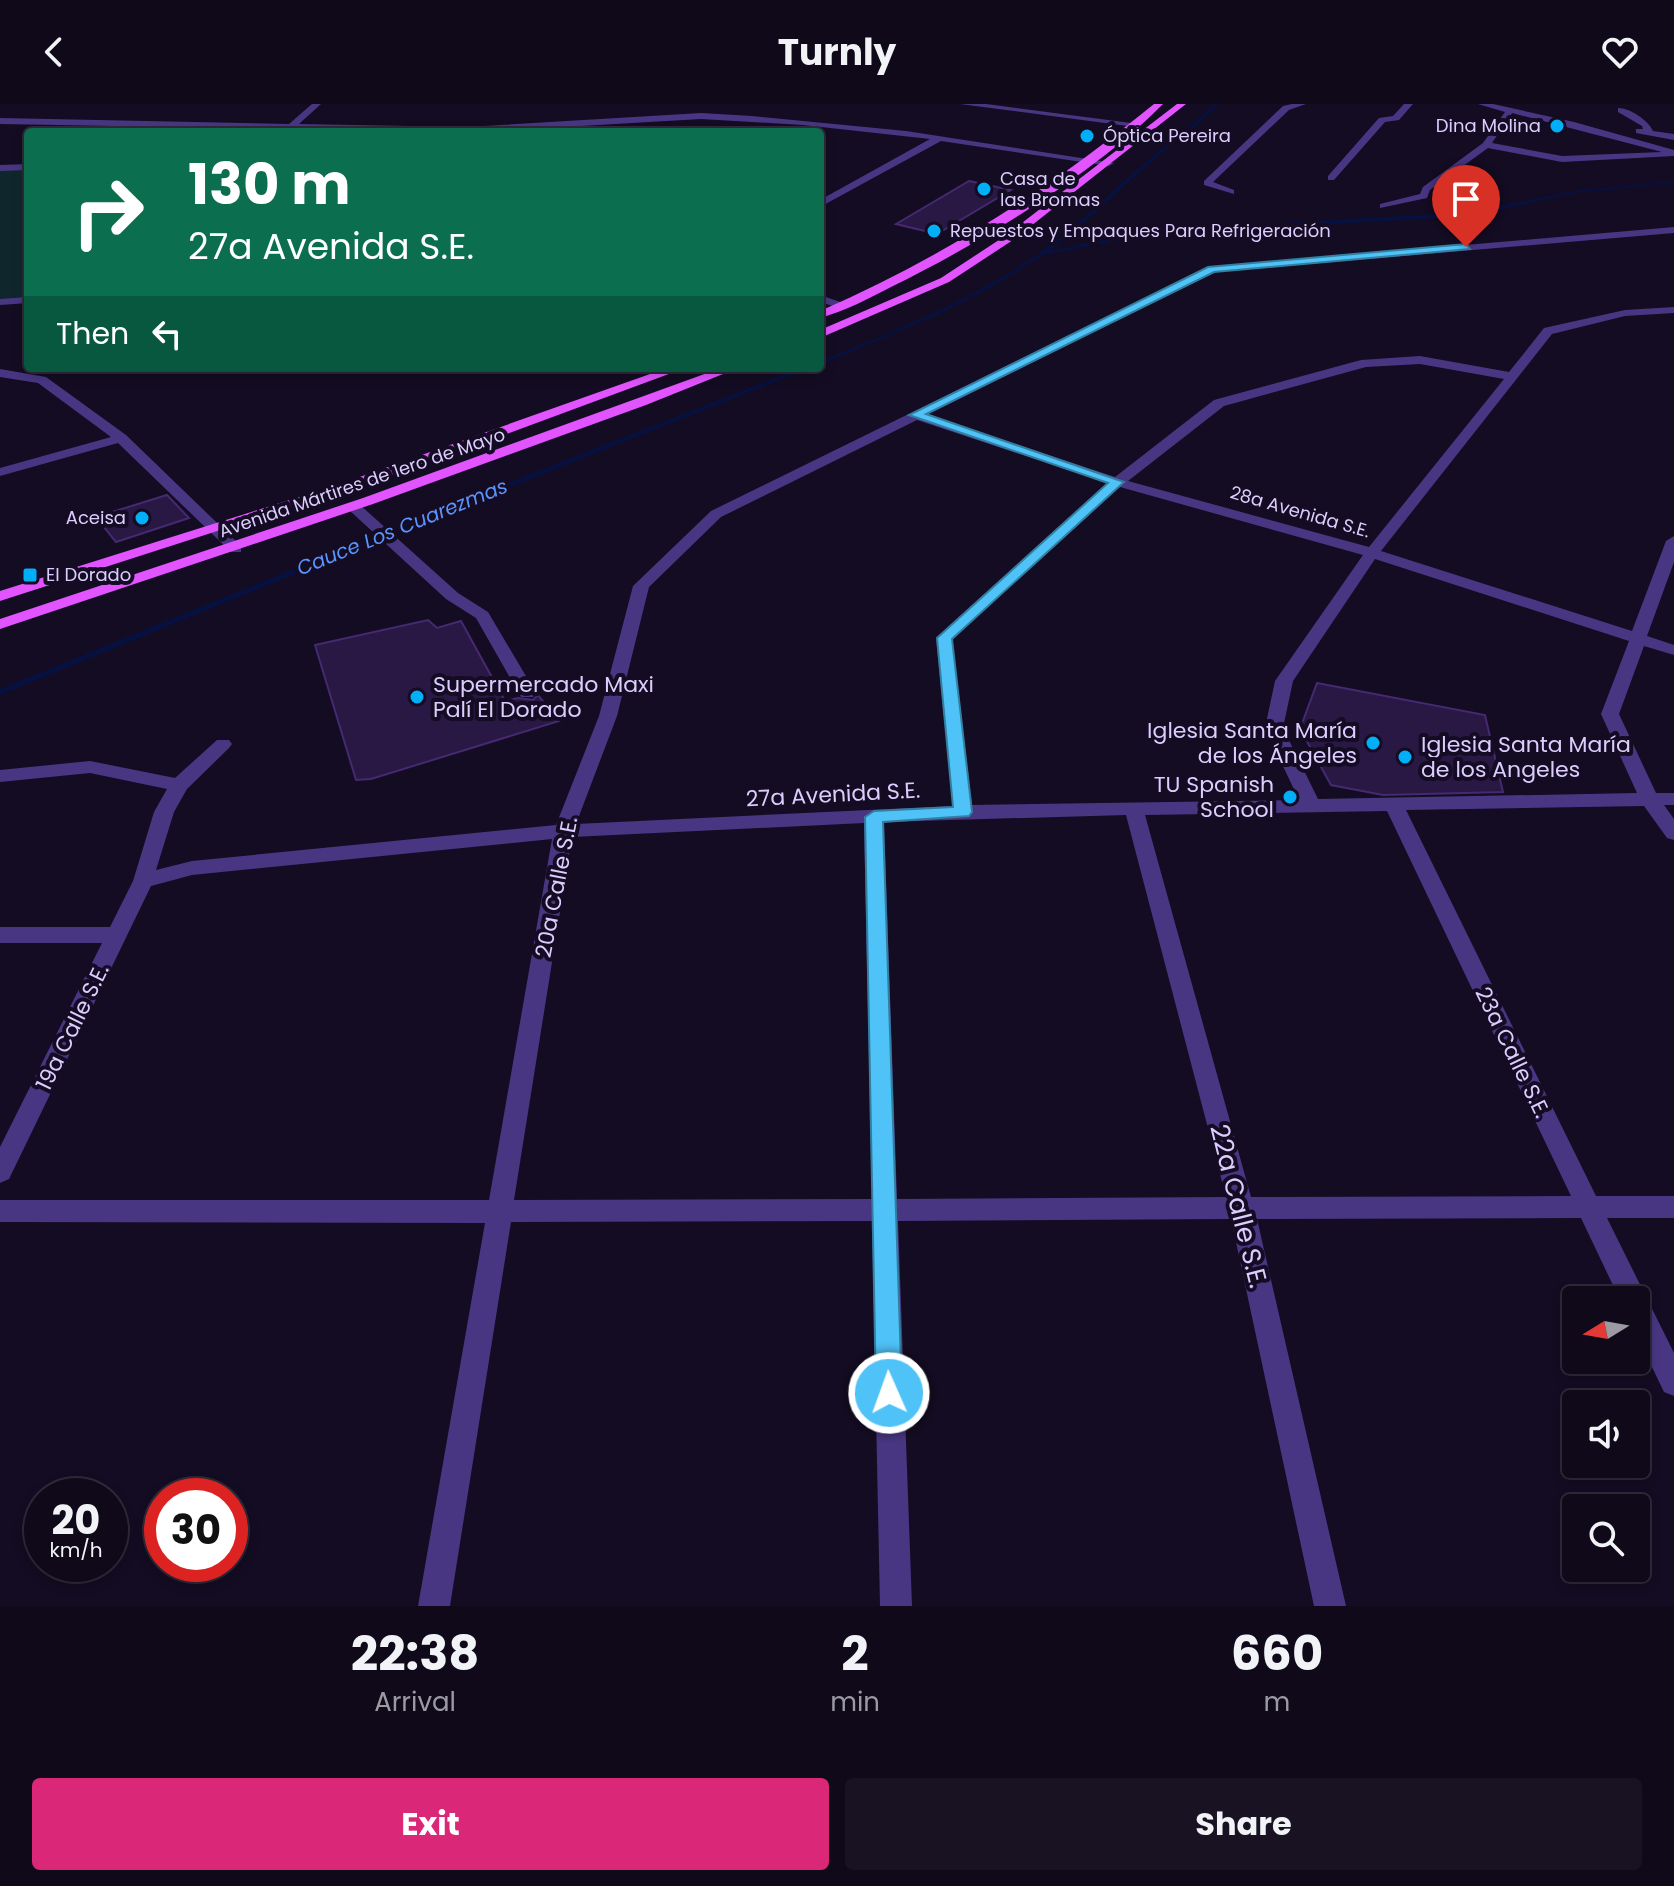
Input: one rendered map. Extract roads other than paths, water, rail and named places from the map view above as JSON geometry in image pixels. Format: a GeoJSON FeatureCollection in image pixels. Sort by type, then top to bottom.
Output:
{"type":"FeatureCollection","features":[{"type":"Feature","properties":{"kind":"main road"},"geometry":{"type":"LineString","coordinates":[[824,313],[919,270],[1089,160],[1159,104]]}},
{"type":"Feature","properties":{"kind":"main road"},"geometry":{"type":"LineString","coordinates":[[824,332],[945,280],[1009,238],[1182,104]]}},
{"type":"Feature","properties":{"kind":"main road","name":"Avenida Mártires de 1ero de Mayo"},"geometry":{"type":"LineString","coordinates":[[0,596],[217,530],[472,444],[668,372]]}},
{"type":"Feature","properties":{"kind":"main road","name":"Avenida Mártires de 1ero de Mayo"},"geometry":{"type":"LineString","coordinates":[[0,624],[360,512],[721,372]]}},
{"type":"Feature","properties":{"kind":"main road"},"geometry":{"type":"LineString","coordinates":[[472,444],[494,458]]}},
{"type":"Feature","properties":{"kind":"street"},"geometry":{"type":"LineString","coordinates":[[289,128],[317,104]]}},
{"type":"Feature","properties":{"kind":"street"},"geometry":{"type":"LineString","coordinates":[[695,104],[701,116]]}},
{"type":"Feature","properties":{"kind":"street"},"geometry":{"type":"LineString","coordinates":[[964,104],[1135,124]]}},
{"type":"Feature","properties":{"kind":"street"},"geometry":{"type":"LineString","coordinates":[[1030,111],[1040,104]]}},
{"type":"Feature","properties":{"kind":"street"},"geometry":{"type":"LineString","coordinates":[[1231,192],[1207,183],[1286,108],[1302,104]]}},
{"type":"Feature","properties":{"kind":"street"},"geometry":{"type":"LineString","coordinates":[[1331,178],[1382,120],[1396,118],[1409,104]]}},
{"type":"Feature","properties":{"kind":"street"},"geometry":{"type":"LineString","coordinates":[[1482,104],[1512,106],[1674,137]]}},
{"type":"Feature","properties":{"kind":"street"},"geometry":{"type":"LineString","coordinates":[[1512,106],[1674,154]]}},
{"type":"Feature","properties":{"kind":"street"},"geometry":{"type":"LineString","coordinates":[[1384,206],[1424,196],[1426,189],[1486,145],[1512,106]]}},
{"type":"Feature","properties":{"kind":"street"},"geometry":{"type":"LineString","coordinates":[[1640,121],[1613,119],[1622,107],[1640,121],[1649,133]]}},
{"type":"Feature","properties":{"kind":"street"},"geometry":{"type":"LineString","coordinates":[[568,128],[621,127],[701,116],[819,125],[1109,163]]}},
{"type":"Feature","properties":{"kind":"street"},"geometry":{"type":"LineString","coordinates":[[0,121],[252,128]]}},
{"type":"Feature","properties":{"kind":"street"},"geometry":{"type":"LineString","coordinates":[[812,128],[819,125]]}},
{"type":"Feature","properties":{"kind":"street"},"geometry":{"type":"LineString","coordinates":[[1574,125],[1649,133]]}},
{"type":"Feature","properties":{"kind":"street"},"geometry":{"type":"LineString","coordinates":[[824,202],[938,139]]}},
{"type":"Feature","properties":{"kind":"street"},"geometry":{"type":"LineString","coordinates":[[1486,145],[1562,159],[1674,154]]}},
{"type":"Feature","properties":{"kind":"street"},"geometry":{"type":"LineString","coordinates":[[0,168],[24,167]]}},
{"type":"Feature","properties":{"kind":"street","name":"20a Calle S.E."},"geometry":{"type":"LineString","coordinates":[[434,1606],[563,831],[608,716],[641,586],[716,514],[1212,269],[1674,230]]}},
{"type":"Feature","properties":{"kind":"street"},"geometry":{"type":"LineString","coordinates":[[824,299],[842,306]]}},
{"type":"Feature","properties":{"kind":"street"},"geometry":{"type":"LineString","coordinates":[[0,302],[24,300]]}},
{"type":"Feature","properties":{"kind":"street"},"geometry":{"type":"LineString","coordinates":[[1311,804],[1274,728],[1284,681],[1372,553],[1509,376],[1548,331],[1625,313],[1674,310]]}},
{"type":"Feature","properties":{"kind":"street"},"geometry":{"type":"LineString","coordinates":[[963,812],[944,638],[1117,482],[1219,403],[1365,363],[1420,360],[1509,376]]}},
{"type":"Feature","properties":{"kind":"street"},"geometry":{"type":"LineString","coordinates":[[0,373],[42,380],[121,438],[236,549]]}},
{"type":"Feature","properties":{"kind":"street","name":"28a Avenida S.E."},"geometry":{"type":"LineString","coordinates":[[915,415],[1117,482],[1372,553],[1674,650]]}},
{"type":"Feature","properties":{"kind":"street"},"geometry":{"type":"LineString","coordinates":[[0,472],[121,438]]}},
{"type":"Feature","properties":{"kind":"street"},"geometry":{"type":"LineString","coordinates":[[360,512],[452,596],[482,615],[527,693]]}},
{"type":"Feature","properties":{"kind":"street"},"geometry":{"type":"LineString","coordinates":[[1674,541],[1610,714],[1650,800],[1674,833]]}},
{"type":"Feature","properties":{"kind":"street"},"geometry":{"type":"LineString","coordinates":[[0,776],[90,767],[179,785],[223,744]]}},
{"type":"Feature","properties":{"kind":"street","name":"19a Calle S.E."},"geometry":{"type":"LineString","coordinates":[[4,1157],[143,881],[164,812],[179,785]]}},
{"type":"Feature","properties":{"kind":"street","name":"27a Avenida S.E."},"geometry":{"type":"LineString","coordinates":[[143,881],[192,868],[563,831],[963,812],[1674,799]]}},
{"type":"Feature","properties":{"kind":"street","name":"23a Calle S.E."},"geometry":{"type":"LineString","coordinates":[[1393,804],[1627,1286]]}},
{"type":"Feature","properties":{"kind":"street","name":"22a Calle S.E."},"geometry":{"type":"LineString","coordinates":[[1134,810],[1241,1207],[1330,1606]]}},
{"type":"Feature","properties":{"kind":"street"},"geometry":{"type":"LineString","coordinates":[[874,817],[896,1606]]}},
{"type":"Feature","properties":{"kind":"street"},"geometry":{"type":"LineString","coordinates":[[0,935],[117,935]]}},
{"type":"Feature","properties":{"kind":"street"},"geometry":{"type":"LineString","coordinates":[[0,1211],[500,1214],[1241,1207],[1674,1207]]}},
{"type":"Feature","properties":{"kind":"street","name":"23a Calle S.E."},"geometry":{"type":"LineString","coordinates":[[1650,1333],[1674,1382]]}},
{"type":"Feature","properties":{"kind":"waterway","name":"Cauce Los Cuarezmas"},"geometry":{"type":"LineString","coordinates":[[824,361],[933,315],[988,287],[1040,255],[1217,104]]}},
{"type":"Feature","properties":{"kind":"waterway"},"geometry":{"type":"LineString","coordinates":[[1042,254],[1134,236],[1182,231],[1472,214],[1573,192],[1674,182]]}},
{"type":"Feature","properties":{"kind":"waterway","name":"Cauce Los Cuarezmas"},"geometry":{"type":"LineString","coordinates":[[0,692],[797,372]]}},
{"type":"Feature","properties":{"kind":"place","name":"Dina Molina"},"geometry":{"type":"Point","coordinates":[1557,126]}},
{"type":"Feature","properties":{"kind":"place","name":"Óptica Pereira"},"geometry":{"type":"Point","coordinates":[1087,136]}},
{"type":"Feature","properties":{"kind":"place","name":"Casa de las Bromas"},"geometry":{"type":"Point","coordinates":[984,189]}},
{"type":"Feature","properties":{"kind":"place","name":"Repuestos y Empaques Para Refrigeración"},"geometry":{"type":"Point","coordinates":[934,231]}},
{"type":"Feature","properties":{"kind":"place","name":"Aceisa"},"geometry":{"type":"Point","coordinates":[142,518]}},
{"type":"Feature","properties":{"kind":"place","name":"El Dorado"},"geometry":{"type":"Point","coordinates":[30,575]}},
{"type":"Feature","properties":{"kind":"place","name":"Supermercado Maxi Palí El Dorado"},"geometry":{"type":"Point","coordinates":[417,697]}},
{"type":"Feature","properties":{"kind":"place","name":"Iglesia Santa María de los Ángeles"},"geometry":{"type":"Point","coordinates":[1373,743]}},
{"type":"Feature","properties":{"kind":"place","name":"Iglesia Santa María de los Angeles"},"geometry":{"type":"Point","coordinates":[1405,757]}},
{"type":"Feature","properties":{"kind":"place","name":"TU Spanish School"},"geometry":{"type":"Point","coordinates":[1290,797]}}]}
